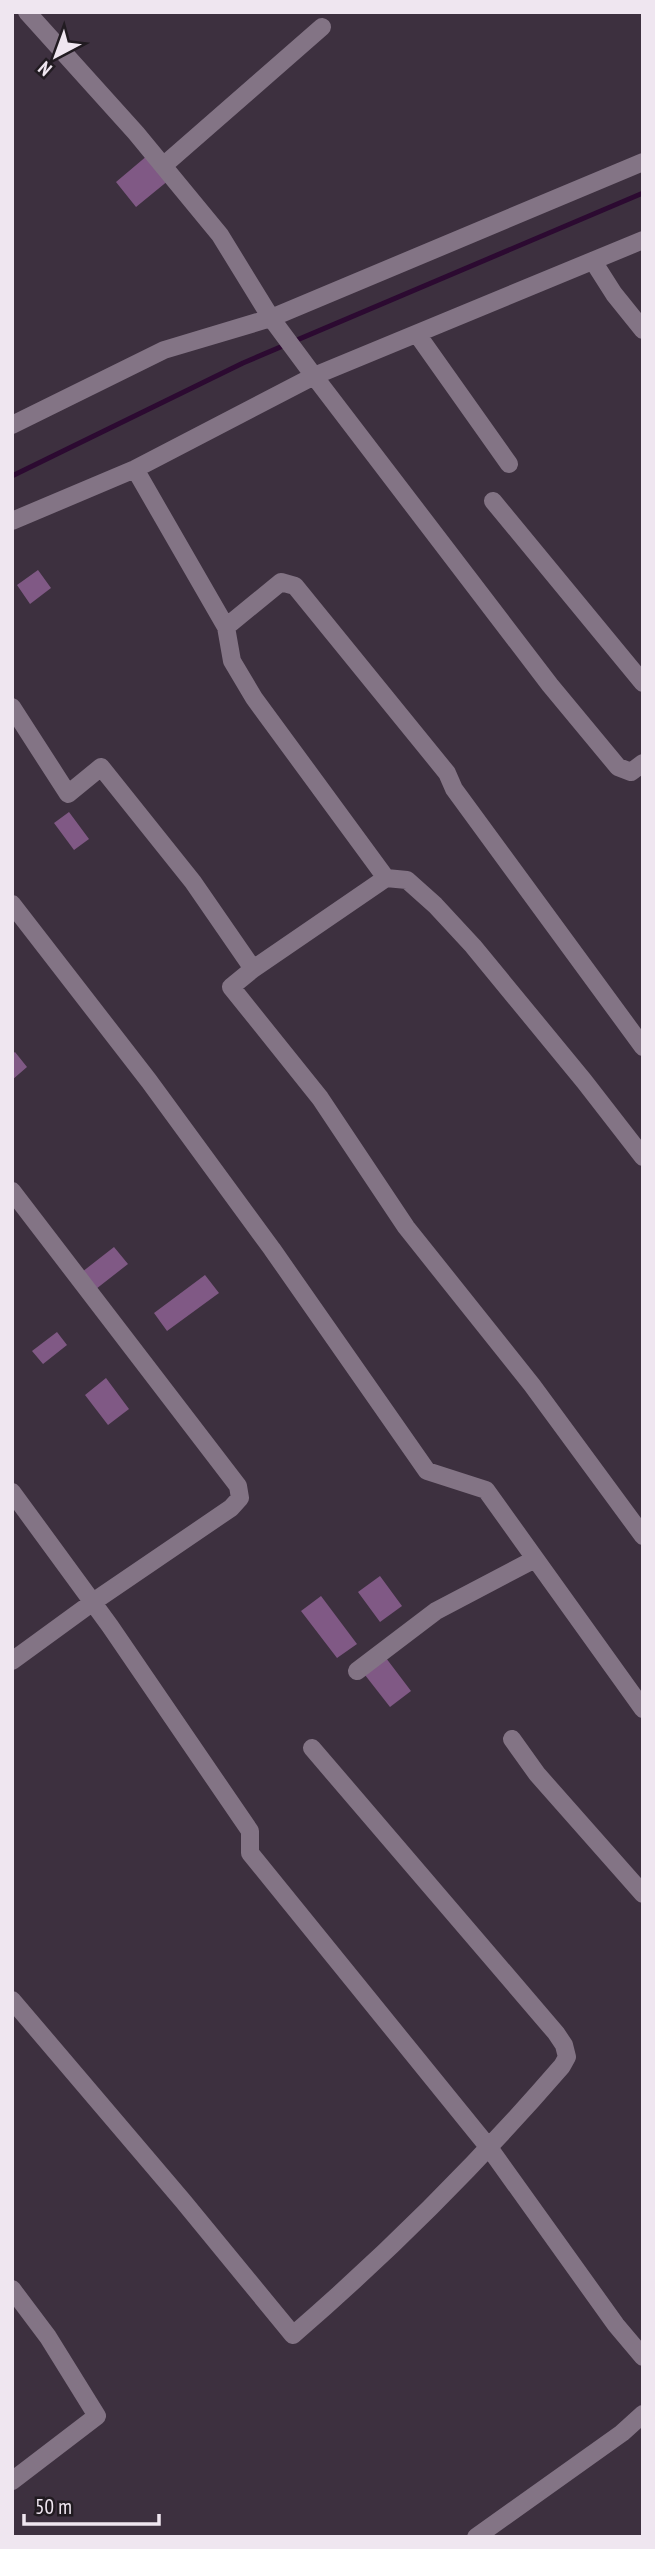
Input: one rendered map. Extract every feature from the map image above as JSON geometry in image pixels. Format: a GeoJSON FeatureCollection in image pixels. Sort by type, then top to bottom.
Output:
{"type":"FeatureCollection","features":[{"type":"Feature","properties":{"kind":"street"},"geometry":{"type":"LineString","coordinates":[[27,12],[220,234],[271,318],[550,685],[618,767],[631,772],[643,763]]}},
{"type":"Feature","properties":{"kind":"street"},"geometry":{"type":"LineString","coordinates":[[163,166],[322,27]]}},
{"type":"Feature","properties":{"kind":"street"},"geometry":{"type":"LineString","coordinates":[[12,425],[163,350],[271,318],[643,162]]}},
{"type":"Feature","properties":{"kind":"street"},"geometry":{"type":"LineString","coordinates":[[12,521],[135,469],[314,376],[643,240]]}},
{"type":"Feature","properties":{"kind":"street"},"geometry":{"type":"LineString","coordinates":[[593,261],[614,294],[643,330]]}},
{"type":"Feature","properties":{"kind":"street"},"geometry":{"type":"LineString","coordinates":[[417,334],[509,464]]}},
{"type":"Feature","properties":{"kind":"street"},"geometry":{"type":"LineString","coordinates":[[135,469],[226,627],[232,661],[254,698],[386,877]]}},
{"type":"Feature","properties":{"kind":"street"},"geometry":{"type":"LineString","coordinates":[[493,501],[643,683]]}},
{"type":"Feature","properties":{"kind":"street"},"geometry":{"type":"LineString","coordinates":[[226,627],[281,582],[295,586],[447,773],[454,789],[643,1047]]}},
{"type":"Feature","properties":{"kind":"street"},"geometry":{"type":"LineString","coordinates":[[12,708],[68,794],[101,767],[193,882],[253,969]]}},
{"type":"Feature","properties":{"kind":"street"},"geometry":{"type":"LineString","coordinates":[[643,1157],[473,946],[435,905],[407,880],[386,877],[231,987],[320,1098],[406,1227],[532,1385],[643,1536]]}},
{"type":"Feature","properties":{"kind":"street"},"geometry":{"type":"LineString","coordinates":[[12,904],[140,1070],[272,1249],[428,1471],[486,1490],[643,1709]]}},
{"type":"Feature","properties":{"kind":"street"},"geometry":{"type":"LineString","coordinates":[[12,1191],[238,1486],[240,1498],[231,1508],[12,1661]]}},
{"type":"Feature","properties":{"kind":"street"},"geometry":{"type":"LineString","coordinates":[[12,1492],[93,1602],[250,1831],[250,1853],[490,2149],[616,2325],[643,2357]]}},
{"type":"Feature","properties":{"kind":"street"},"geometry":{"type":"LineString","coordinates":[[357,1671],[436,1611],[535,1559]]}},
{"type":"Feature","properties":{"kind":"street"},"geometry":{"type":"LineString","coordinates":[[512,1739],[537,1774],[643,1894]]}},
{"type":"Feature","properties":{"kind":"street"},"geometry":{"type":"LineString","coordinates":[[12,2000],[293,2335],[396,2242],[490,2149],[567,2057],[564,2045],[312,1748]]}},
{"type":"Feature","properties":{"kind":"street"},"geometry":{"type":"LineString","coordinates":[[12,2289],[48,2337],[97,2416],[12,2481]]}},
{"type":"Feature","properties":{"kind":"street"},"geometry":{"type":"LineString","coordinates":[[477,2537],[622,2433],[643,2414]]}},
{"type":"Feature","properties":{"kind":"building"},"geometry":{"type":"Polygon","coordinates":[[[148,155],[169,180],[136,207],[116,182],[148,155]]]}},
{"type":"Feature","properties":{"kind":"building"},"geometry":{"type":"Polygon","coordinates":[[[38,570],[51,588],[30,604],[17,585],[38,570]]]}},
{"type":"Feature","properties":{"kind":"building"},"geometry":{"type":"Polygon","coordinates":[[[69,812],[89,839],[74,850],[54,823],[69,812]]]}},
{"type":"Feature","properties":{"kind":"building"},"geometry":{"type":"Polygon","coordinates":[[[15,1052],[27,1067],[12,1080],[12,1054],[15,1052]]]}},
{"type":"Feature","properties":{"kind":"building"},"geometry":{"type":"Polygon","coordinates":[[[114,1247],[128,1264],[96,1289],[82,1272],[114,1247]]]}},
{"type":"Feature","properties":{"kind":"building"},"geometry":{"type":"Polygon","coordinates":[[[205,1275],[219,1293],[167,1331],[154,1313],[205,1275]]]}},
{"type":"Feature","properties":{"kind":"building"},"geometry":{"type":"Polygon","coordinates":[[[57,1332],[67,1345],[43,1364],[32,1351],[57,1332]]]}},
{"type":"Feature","properties":{"kind":"building"},"geometry":{"type":"Polygon","coordinates":[[[106,1378],[129,1409],[108,1425],[85,1395],[106,1378]]]}},
{"type":"Feature","properties":{"kind":"building"},"geometry":{"type":"Polygon","coordinates":[[[380,1576],[402,1606],[380,1622],[358,1592],[380,1576]]]}},
{"type":"Feature","properties":{"kind":"building"},"geometry":{"type":"Polygon","coordinates":[[[321,1596],[357,1644],[337,1658],[301,1611],[321,1596]]]}},
{"type":"Feature","properties":{"kind":"building"},"geometry":{"type":"Polygon","coordinates":[[[386,1658],[411,1691],[390,1707],[365,1675],[386,1658]]]}},
{"type":"Feature","properties":{"kind":"waterway"},"geometry":{"type":"LineString","coordinates":[[12,476],[243,363],[643,193]]}}]}
